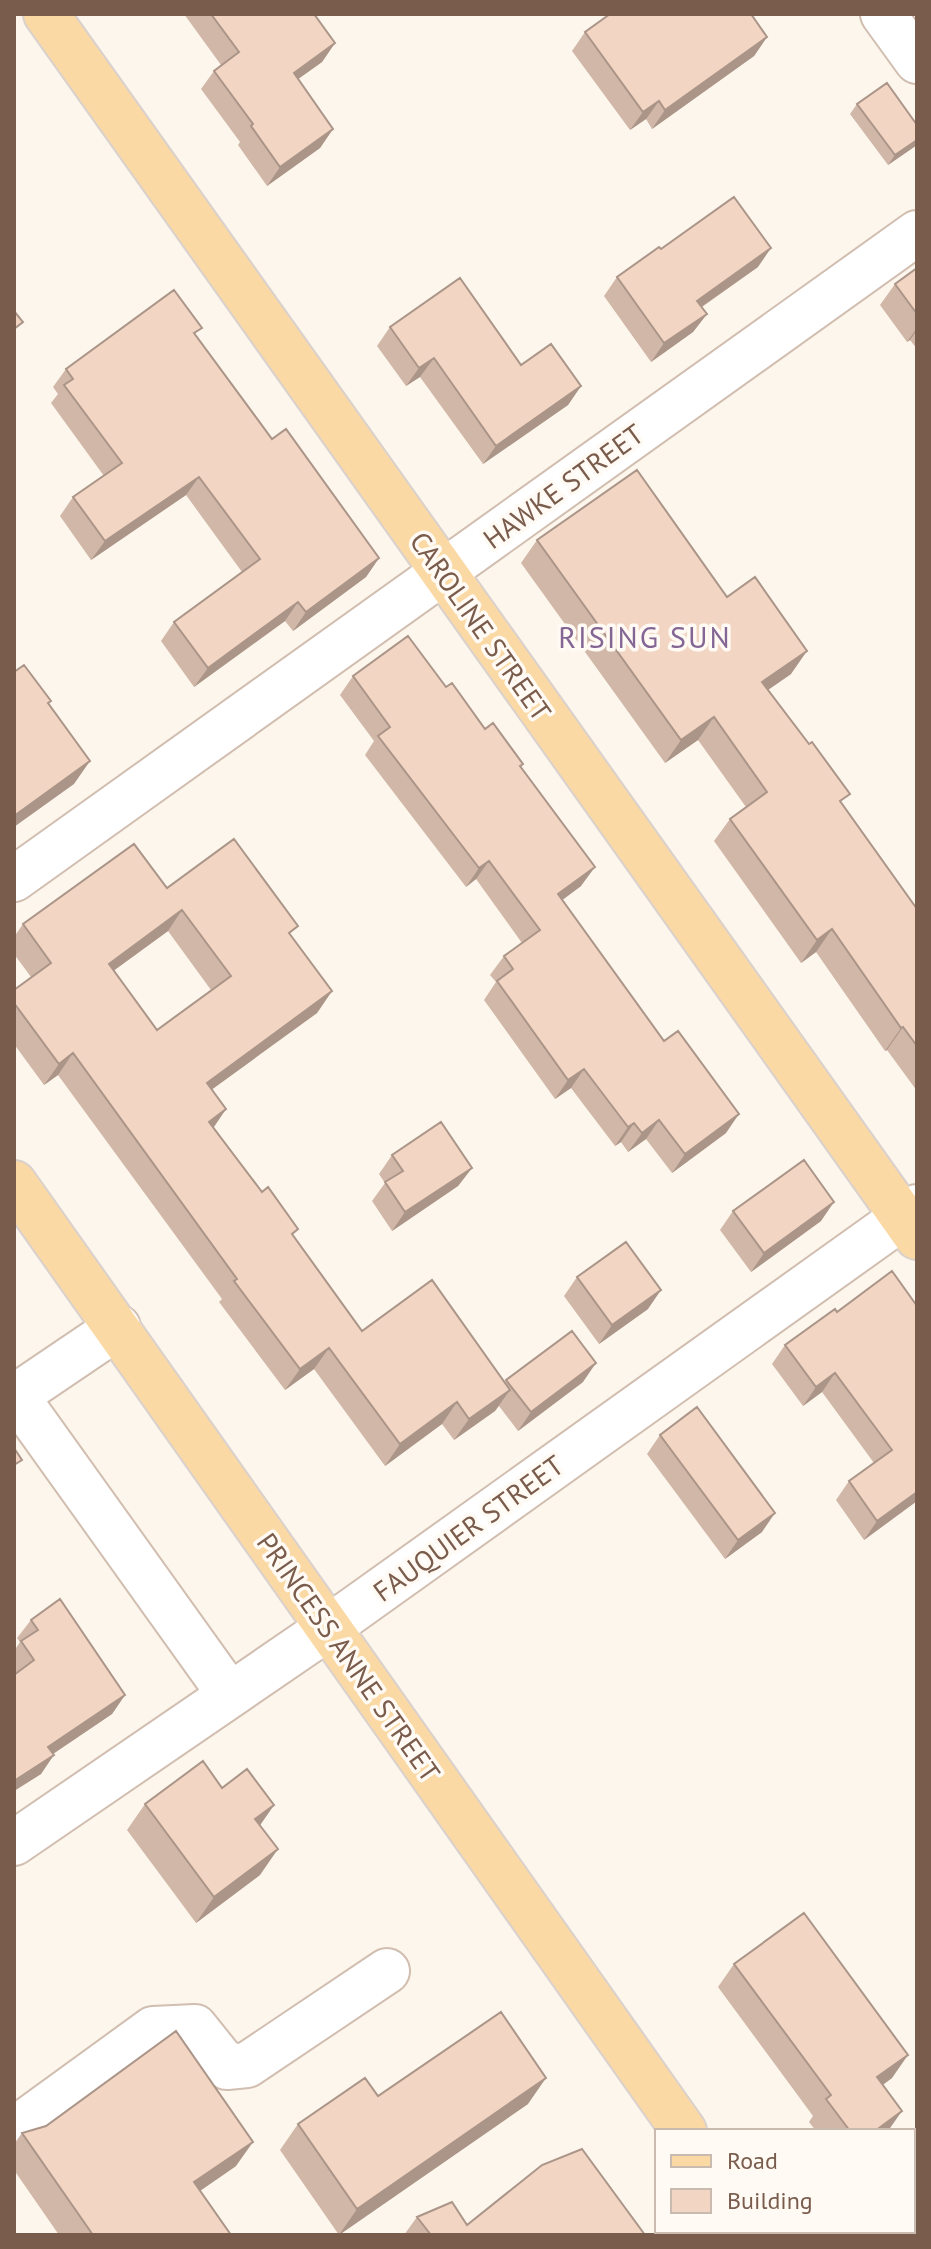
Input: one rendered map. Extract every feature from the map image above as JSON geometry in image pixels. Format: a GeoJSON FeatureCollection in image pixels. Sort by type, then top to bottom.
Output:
{"type":"FeatureCollection","features":[{"type":"Feature","properties":{"kind":"main road","name":"CAROLINE STREET"},"geometry":{"type":"LineString","coordinates":[[46,14],[443,572],[912,1220]]}},
{"type":"Feature","properties":{"kind":"main road","name":"PRINCESS ANNE STREET"},"geometry":{"type":"LineString","coordinates":[[14,1183],[683,2129]]}},
{"type":"Feature","properties":{"kind":"street"},"geometry":{"type":"LineString","coordinates":[[883,14],[917,61]]}},
{"type":"Feature","properties":{"kind":"street","name":"HAWKE STREET"},"geometry":{"type":"LineString","coordinates":[[14,879],[917,233]]}},
{"type":"Feature","properties":{"kind":"street","name":"FAUQUIER STREET"},"geometry":{"type":"LineString","coordinates":[[14,1843],[912,1220]]}},
{"type":"Feature","properties":{"kind":"street"},"geometry":{"type":"LineString","coordinates":[[118,1327],[16,1396],[230,1695]]}},
{"type":"Feature","properties":{"kind":"street"},"geometry":{"type":"LineString","coordinates":[[14,2130],[153,2029],[195,2027],[227,2067],[247,2065],[387,1971]]}},
{"type":"Feature","properties":{"kind":"building"},"geometry":{"type":"Polygon","coordinates":[[[211,14],[314,14],[335,43],[294,73],[333,129],[280,167],[214,71],[239,52],[211,14]]]}},
{"type":"Feature","properties":{"kind":"building"},"geometry":{"type":"Polygon","coordinates":[[[610,14],[751,14],[767,37],[665,110],[659,101],[643,112],[585,32],[610,14]]]}},
{"type":"Feature","properties":{"kind":"building"},"geometry":{"type":"Polygon","coordinates":[[[887,83],[917,125],[917,140],[895,155],[857,104],[887,83]]]}},
{"type":"Feature","properties":{"kind":"building"},"geometry":{"type":"Polygon","coordinates":[[[734,197],[771,248],[697,301],[707,314],[664,343],[617,277],[734,197]]]}},
{"type":"Feature","properties":{"kind":"building"},"geometry":{"type":"Polygon","coordinates":[[[917,268],[917,314],[895,284],[917,268]]]}},
{"type":"Feature","properties":{"kind":"building"},"geometry":{"type":"Polygon","coordinates":[[[460,278],[521,365],[551,344],[581,386],[496,446],[434,358],[419,368],[390,327],[460,278]]]}},
{"type":"Feature","properties":{"kind":"building"},"geometry":{"type":"Polygon","coordinates":[[[174,290],[202,328],[194,333],[272,439],[286,429],[379,558],[306,612],[298,602],[208,668],[174,622],[260,559],[199,477],[105,541],[73,497],[122,463],[64,385],[73,379],[66,369],[174,290]]]}},
{"type":"Feature","properties":{"kind":"building"},"geometry":{"type":"Polygon","coordinates":[[[14,311],[23,322],[14,329],[14,311]]]}},
{"type":"Feature","properties":{"kind":"building"},"geometry":{"type":"Polygon","coordinates":[[[637,470],[727,597],[755,577],[807,651],[762,682],[850,794],[840,801],[917,909],[917,1046],[832,929],[817,940],[730,819],[767,792],[714,717],[681,740],[537,540],[637,470]]]}},
{"type":"Feature","properties":{"kind":"building"},"geometry":{"type":"Polygon","coordinates":[[[408,636],[446,687],[452,683],[485,729],[493,723],[523,764],[520,766],[595,867],[558,894],[664,1041],[678,1031],[739,1114],[685,1154],[659,1120],[642,1133],[634,1123],[628,1127],[584,1069],[568,1080],[497,981],[513,969],[504,956],[540,930],[489,861],[479,868],[378,736],[390,727],[353,676],[408,636]]]}},
{"type":"Feature","properties":{"kind":"building"},"geometry":{"type":"Polygon","coordinates":[[[24,665],[90,761],[14,816],[14,672],[24,665]]]}},
{"type":"Feature","properties":{"kind":"building"},"geometry":{"type":"Polygon","coordinates":[[[234,839],[298,926],[289,933],[332,991],[207,1083],[226,1109],[209,1122],[262,1192],[268,1187],[298,1229],[292,1234],[362,1331],[432,1280],[510,1390],[469,1419],[457,1402],[400,1444],[329,1348],[300,1369],[73,1053],[59,1064],[14,1003],[14,990],[51,963],[23,924],[134,844],[167,888],[234,839]],[[182,910],[109,964],[157,1030],[231,976],[182,910]]]}},
{"type":"Feature","properties":{"kind":"building"},"geometry":{"type":"Polygon","coordinates":[[[441,1122],[472,1168],[405,1212],[385,1182],[403,1171],[392,1155],[441,1122]]]}},
{"type":"Feature","properties":{"kind":"building"},"geometry":{"type":"Polygon","coordinates":[[[804,1160],[834,1202],[764,1253],[733,1211],[804,1160]]]}},
{"type":"Feature","properties":{"kind":"building"},"geometry":{"type":"Polygon","coordinates":[[[626,1242],[661,1290],[612,1325],[577,1277],[626,1242]]]}},
{"type":"Feature","properties":{"kind":"building"},"geometry":{"type":"Polygon","coordinates":[[[892,1271],[917,1306],[917,1492],[877,1521],[849,1481],[892,1450],[835,1373],[816,1387],[785,1345],[835,1309],[837,1312],[892,1271]]]}},
{"type":"Feature","properties":{"kind":"building"},"geometry":{"type":"Polygon","coordinates":[[[572,1331],[596,1363],[531,1412],[506,1380],[572,1331]]]}},
{"type":"Feature","properties":{"kind":"building"},"geometry":{"type":"Polygon","coordinates":[[[697,1407],[775,1513],[738,1540],[660,1435],[697,1407]]]}},
{"type":"Feature","properties":{"kind":"building"},"geometry":{"type":"Polygon","coordinates":[[[14,1448],[22,1460],[14,1465],[14,1448]]]}},
{"type":"Feature","properties":{"kind":"building"},"geometry":{"type":"Polygon","coordinates":[[[60,1599],[125,1695],[48,1747],[54,1755],[14,1781],[14,1675],[34,1660],[21,1641],[38,1630],[31,1620],[60,1599]]]}},
{"type":"Feature","properties":{"kind":"building"},"geometry":{"type":"Polygon","coordinates":[[[203,1761],[222,1788],[247,1769],[274,1805],[255,1819],[278,1849],[214,1897],[145,1804],[203,1761]]]}},
{"type":"Feature","properties":{"kind":"building"},"geometry":{"type":"Polygon","coordinates":[[[804,1913],[908,2055],[877,2077],[902,2111],[878,2129],[848,2129],[826,2099],[831,2095],[734,1964],[804,1913]]]}},
{"type":"Feature","properties":{"kind":"building"},"geometry":{"type":"Polygon","coordinates":[[[501,2012],[546,2078],[357,2209],[298,2124],[365,2078],[378,2096],[501,2012]]]}},
{"type":"Feature","properties":{"kind":"building"},"geometry":{"type":"Polygon","coordinates":[[[176,2031],[253,2142],[194,2182],[231,2235],[93,2235],[22,2133],[46,2126],[176,2031]]]}},
{"type":"Feature","properties":{"kind":"building"},"geometry":{"type":"Polygon","coordinates":[[[582,2149],[645,2235],[431,2235],[417,2217],[452,2202],[467,2225],[542,2165],[582,2149]]]}},
{"type":"Feature","properties":{"kind":"district","name":"RISING SUN"},"geometry":{"type":"Point","coordinates":[645,636]}}]}
